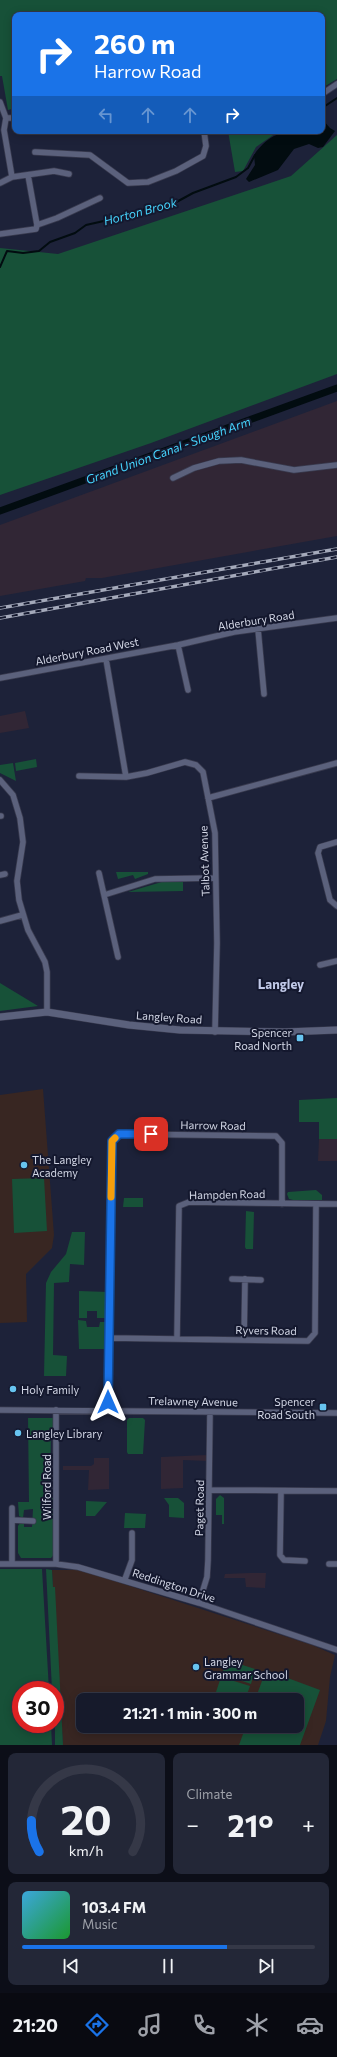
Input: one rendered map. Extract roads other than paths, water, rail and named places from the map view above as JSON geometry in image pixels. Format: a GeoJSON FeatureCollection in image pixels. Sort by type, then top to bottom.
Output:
{"type":"FeatureCollection","features":[{"type":"Feature","properties":{"kind":"street"},"geometry":{"type":"LineString","coordinates":[[325,92],[337,84]]}},
{"type":"Feature","properties":{"kind":"street"},"geometry":{"type":"LineString","coordinates":[[0,102],[2,112],[6,118]]}},
{"type":"Feature","properties":{"kind":"street"},"geometry":{"type":"LineString","coordinates":[[6,118],[12,118]]}},
{"type":"Feature","properties":{"kind":"street"},"geometry":{"type":"LineString","coordinates":[[6,118],[2,131],[12,177]]}},
{"type":"Feature","properties":{"kind":"street"},"geometry":{"type":"LineString","coordinates":[[35,152],[90,155],[128,183],[148,182],[176,171],[202,156],[206,146],[204,134]]}},
{"type":"Feature","properties":{"kind":"street"},"geometry":{"type":"LineString","coordinates":[[0,183],[12,177],[54,171],[69,174]]}},
{"type":"Feature","properties":{"kind":"street"},"geometry":{"type":"LineString","coordinates":[[28,175],[37,225]]}},
{"type":"Feature","properties":{"kind":"street"},"geometry":{"type":"LineString","coordinates":[[0,234],[36,229],[37,225],[57,218],[100,198]]}},
{"type":"Feature","properties":{"kind":"street"},"geometry":{"type":"LineString","coordinates":[[173,478],[194,468],[219,461],[241,460],[294,470],[337,465]]}},
{"type":"Feature","properties":{"kind":"street","name":"Alderbury Road"},"geometry":{"type":"LineString","coordinates":[[178,644],[234,632],[337,618]]}},
{"type":"Feature","properties":{"kind":"street"},"geometry":{"type":"LineString","coordinates":[[258,629],[264,694]]}},
{"type":"Feature","properties":{"kind":"street"},"geometry":{"type":"LineString","coordinates":[[178,644],[188,690]]}},
{"type":"Feature","properties":{"kind":"street","name":"Alderbury Road West"},"geometry":{"type":"LineString","coordinates":[[0,678],[106,659],[178,644]]}},
{"type":"Feature","properties":{"kind":"street"},"geometry":{"type":"LineString","coordinates":[[106,659],[126,776]]}},
{"type":"Feature","properties":{"kind":"street","name":"Talbot Avenue"},"geometry":{"type":"LineString","coordinates":[[79,776],[126,776],[147,773],[185,762],[196,765],[203,772],[215,833],[217,943],[215,1032]]}},
{"type":"Feature","properties":{"kind":"street"},"geometry":{"type":"LineString","coordinates":[[208,798],[337,763]]}},
{"type":"Feature","properties":{"kind":"street"},"geometry":{"type":"LineString","coordinates":[[0,780],[13,795],[20,818],[23,842],[17,881],[19,900],[22,915],[28,930],[45,962],[47,972],[46,1012]]}},
{"type":"Feature","properties":{"kind":"street"},"geometry":{"type":"LineString","coordinates":[[337,842],[320,847],[318,853],[330,900],[337,906]]}},
{"type":"Feature","properties":{"kind":"street"},"geometry":{"type":"LineString","coordinates":[[100,873],[118,957]]}},
{"type":"Feature","properties":{"kind":"street"},"geometry":{"type":"LineString","coordinates":[[104,895],[155,879],[215,878]]}},
{"type":"Feature","properties":{"kind":"street"},"geometry":{"type":"LineString","coordinates":[[0,920],[22,915]]}},
{"type":"Feature","properties":{"kind":"street"},"geometry":{"type":"LineString","coordinates":[[320,966],[337,961]]}},
{"type":"Feature","properties":{"kind":"street","name":"Langley Road"},"geometry":{"type":"LineString","coordinates":[[0,1017],[46,1012],[129,1025],[215,1032],[337,1030]]}},
{"type":"Feature","properties":{"kind":"street","name":"Harrow Road"},"geometry":{"type":"LineString","coordinates":[[108,1410],[112,1141],[119,1134],[276,1136],[282,1143],[282,1204]]}},
{"type":"Feature","properties":{"kind":"street","name":"Hampden Road"},"geometry":{"type":"LineString","coordinates":[[177,1339],[179,1206],[188,1202],[337,1204]]}},
{"type":"Feature","properties":{"kind":"street","name":"Ryvers Road"},"geometry":{"type":"LineString","coordinates":[[109,1338],[308,1340],[314,1333],[316,1204]]}},
{"type":"Feature","properties":{"kind":"street"},"geometry":{"type":"LineString","coordinates":[[232,1279],[261,1280]]}},
{"type":"Feature","properties":{"kind":"street"},"geometry":{"type":"LineString","coordinates":[[244,1340],[245,1279]]}},
{"type":"Feature","properties":{"kind":"street","name":"Trelawney Avenue"},"geometry":{"type":"LineString","coordinates":[[0,1410],[337,1413]]}},
{"type":"Feature","properties":{"kind":"street","name":"Wilford Road"},"geometry":{"type":"LineString","coordinates":[[56,1410],[56,1564]]}},
{"type":"Feature","properties":{"kind":"street","name":"Paget Road"},"geometry":{"type":"LineString","coordinates":[[199,1603],[207,1577],[210,1490],[210,1412]]}},
{"type":"Feature","properties":{"kind":"street"},"geometry":{"type":"LineString","coordinates":[[210,1490],[337,1492]]}},
{"type":"Feature","properties":{"kind":"street"},"geometry":{"type":"LineString","coordinates":[[281,1491],[280,1555],[284,1560],[305,1561]]}},
{"type":"Feature","properties":{"kind":"street"},"geometry":{"type":"LineString","coordinates":[[12,1508],[12,1564]]}},
{"type":"Feature","properties":{"kind":"street"},"geometry":{"type":"LineString","coordinates":[[12,1520],[33,1521]]}},
{"type":"Feature","properties":{"kind":"street"},"geometry":{"type":"LineString","coordinates":[[125,1579],[132,1560],[132,1533]]}},
{"type":"Feature","properties":{"kind":"street","name":"Reddington Drive"},"geometry":{"type":"LineString","coordinates":[[0,1564],[56,1564],[78,1567],[125,1579],[337,1650]]}},
{"type":"Feature","properties":{"kind":"street"},"geometry":{"type":"LineString","coordinates":[[329,1564],[337,1564]]}},
{"type":"Feature","properties":{"kind":"waterway","name":"Horton Brook"},"geometry":{"type":"LineString","coordinates":[[325,106],[337,98]]}},
{"type":"Feature","properties":{"kind":"waterway","name":"Horton Brook"},"geometry":{"type":"LineString","coordinates":[[0,267],[7,251],[23,253],[39,251],[50,242],[75,233],[86,225],[135,214],[149,207],[155,209],[171,205],[193,193],[236,177],[248,168],[255,155]]}},
{"type":"Feature","properties":{"kind":"waterway","name":"Grand Union Canal - Slough Arm"},"geometry":{"type":"LineString","coordinates":[[0,511],[337,388]]}},
{"type":"Feature","properties":{"kind":"railway"},"geometry":{"type":"LineString","coordinates":[[0,608],[337,549]]}},
{"type":"Feature","properties":{"kind":"railway"},"geometry":{"type":"LineString","coordinates":[[0,618],[337,557]]}},
{"type":"Feature","properties":{"kind":"place","name":"Spencer Road North"},"geometry":{"type":"Point","coordinates":[300,1038]}},
{"type":"Feature","properties":{"kind":"place","name":"The Langley Academy"},"geometry":{"type":"Point","coordinates":[24,1165]}},
{"type":"Feature","properties":{"kind":"place","name":"Holy Family"},"geometry":{"type":"Point","coordinates":[13,1389]}},
{"type":"Feature","properties":{"kind":"place","name":"Spencer Road South"},"geometry":{"type":"Point","coordinates":[323,1407]}},
{"type":"Feature","properties":{"kind":"place","name":"Langley Library"},"geometry":{"type":"Point","coordinates":[18,1433]}},
{"type":"Feature","properties":{"kind":"place","name":"Langley Grammar School"},"geometry":{"type":"Point","coordinates":[196,1667]}},
{"type":"Feature","properties":{"kind":"district","name":"Langley"},"geometry":{"type":"Point","coordinates":[281,984]}}]}
